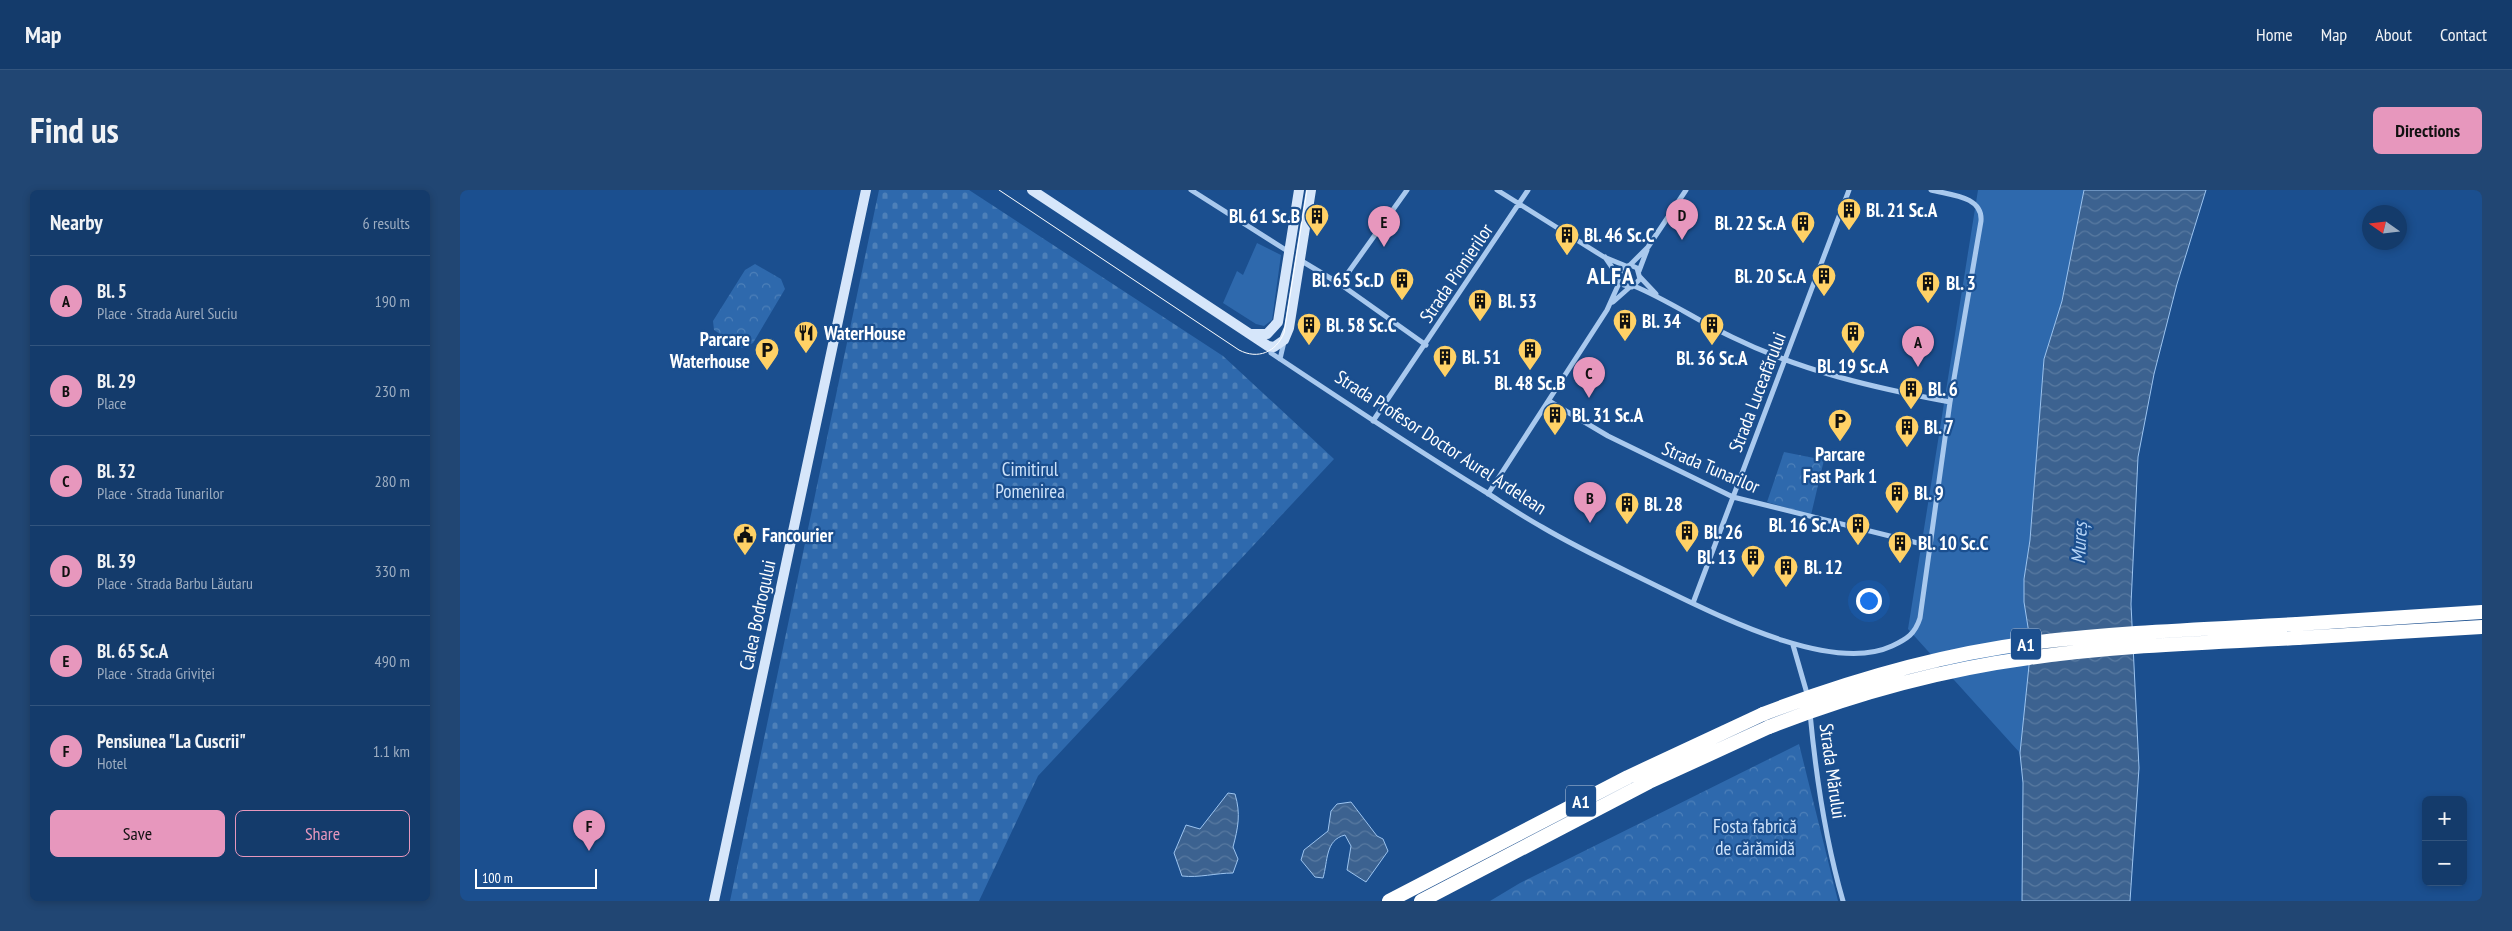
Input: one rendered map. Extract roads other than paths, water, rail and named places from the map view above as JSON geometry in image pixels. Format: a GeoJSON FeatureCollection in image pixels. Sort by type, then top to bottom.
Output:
{"type":"FeatureCollection","features":[{"type":"Feature","properties":{"kind":"highway","name":"A1"},"geometry":{"type":"LineString","coordinates":[[1395,898],[1628,777],[1763,714],[1881,674],[1998,648],[2098,636],[2482,612]]}},
{"type":"Feature","properties":{"kind":"highway","name":"A1"},"geometry":{"type":"LineString","coordinates":[[1421,901],[1648,782],[1769,727],[1883,688],[1998,662],[2107,649],[2482,627]]}},
{"type":"Feature","properties":{"kind":"main road","name":"Calea Bodrogului"},"geometry":{"type":"LineString","coordinates":[[714,901],[866,190]]}},
{"type":"Feature","properties":{"kind":"main road","name":"Strada Profesor Doctor Aurel Ardelean"},"geometry":{"type":"LineString","coordinates":[[1032,190],[1270,347]]}},
{"type":"Feature","properties":{"kind":"main road"},"geometry":{"type":"LineString","coordinates":[[1251,334],[1267,334],[1278,322],[1299,190]]}},
{"type":"Feature","properties":{"kind":"main road"},"geometry":{"type":"LineString","coordinates":[[1270,347],[1278,346],[1284,340],[1289,328],[1312,190]]}},
{"type":"Feature","properties":{"kind":"street"},"geometry":{"type":"LineString","coordinates":[[1191,190],[1289,252]]}},
{"type":"Feature","properties":{"kind":"street"},"geometry":{"type":"LineString","coordinates":[[1340,284],[1407,190]]}},
{"type":"Feature","properties":{"kind":"street"},"geometry":{"type":"LineString","coordinates":[[1497,190],[1604,257],[1628,266],[1640,274],[1658,296]]}},
{"type":"Feature","properties":{"kind":"street","name":"Strada Pionierilor"},"geometry":{"type":"LineString","coordinates":[[1373,421],[1426,345],[1528,190]]}},
{"type":"Feature","properties":{"kind":"street"},"geometry":{"type":"LineString","coordinates":[[1488,494],[1611,304],[1620,278],[1628,266],[1648,247],[1686,190]]}},
{"type":"Feature","properties":{"kind":"street","name":"Strada Luceafărului"},"geometry":{"type":"LineString","coordinates":[[1693,603],[1849,190]]}},
{"type":"Feature","properties":{"kind":"street"},"geometry":{"type":"LineString","coordinates":[[1930,546],[1950,402],[1981,221],[1979,207],[1969,200],[1931,190]]}},
{"type":"Feature","properties":{"kind":"street"},"geometry":{"type":"LineString","coordinates":[[1611,304],[1632,286],[1640,274],[1648,247]]}},
{"type":"Feature","properties":{"kind":"street"},"geometry":{"type":"LineString","coordinates":[[1604,257],[1624,285],[1632,286],[1658,296],[1732,337],[1786,360],[1858,383],[1950,402]]}},
{"type":"Feature","properties":{"kind":"street"},"geometry":{"type":"LineString","coordinates":[[1300,260],[1340,284],[1426,345]]}},
{"type":"Feature","properties":{"kind":"street"},"geometry":{"type":"LineString","coordinates":[[1280,359],[1284,340]]}},
{"type":"Feature","properties":{"kind":"street","name":"Strada Profesor Doctor Aurel Ardelean"},"geometry":{"type":"LineString","coordinates":[[1270,347],[1279,353],[1280,359],[1373,421],[1542,528],[1742,626],[1794,644],[1834,651],[1875,652],[1908,638],[1917,628],[1930,546]]}},
{"type":"Feature","properties":{"kind":"street","name":"Strada Tunarilor"},"geometry":{"type":"LineString","coordinates":[[1549,401],[1608,436],[1733,497],[1930,546]]}},
{"type":"Feature","properties":{"kind":"street","name":"Strada Mărului"},"geometry":{"type":"LineString","coordinates":[[1794,644],[1810,704],[1816,775],[1823,818],[1843,901]]}},
{"type":"Feature","properties":{"kind":"water","name":"Mureș"},"geometry":{"type":"Polygon","coordinates":[[[2084,190],[2206,190],[2177,284],[2154,374],[2138,457],[2131,604],[2139,768],[2130,901],[2022,901],[2023,783],[2020,753],[2031,646],[2024,602],[2024,579],[2030,540],[2044,359],[2062,301],[2084,190]]]}},
{"type":"Feature","properties":{"kind":"water"},"geometry":{"type":"Polygon","coordinates":[[[1228,793],[1235,794],[1238,808],[1233,847],[1238,859],[1233,873],[1182,876],[1174,853],[1186,825],[1200,829],[1228,793]]]}},
{"type":"Feature","properties":{"kind":"water"},"geometry":{"type":"Polygon","coordinates":[[[1351,802],[1377,836],[1383,839],[1388,851],[1366,882],[1347,870],[1351,846],[1345,835],[1334,841],[1331,846],[1323,878],[1315,877],[1301,860],[1304,850],[1328,831],[1331,811],[1337,804],[1351,802]]]}},
{"type":"Feature","properties":{"kind":"tram line"},"geometry":{"type":"LineString","coordinates":[[999,190],[1239,350],[1253,354],[1259,354],[1271,349],[1281,340],[1284,333],[1307,190]]}},
{"type":"Feature","properties":{"kind":"place","name":"Bl. 21 Sc.A"},"geometry":{"type":"Point","coordinates":[1849,231]}},
{"type":"Feature","properties":{"kind":"place","name":"Bl. 61 Sc.B"},"geometry":{"type":"Point","coordinates":[1317,237]}},
{"type":"Feature","properties":{"kind":"place","name":"Bl. 39"},"geometry":{"type":"Point","coordinates":[1682,240]}},
{"type":"Feature","properties":{"kind":"place","name":"Bl. 22 Sc.A"},"geometry":{"type":"Point","coordinates":[1803,244]}},
{"type":"Feature","properties":{"kind":"place","name":"Bl. 65 Sc.A"},"geometry":{"type":"Point","coordinates":[1384,247]}},
{"type":"Feature","properties":{"kind":"place","name":"Bl. 46 Sc.C"},"geometry":{"type":"Point","coordinates":[1567,256]}},
{"type":"Feature","properties":{"kind":"place","name":"Bl. 20 Sc.A"},"geometry":{"type":"Point","coordinates":[1824,297]}},
{"type":"Feature","properties":{"kind":"place","name":"Bl. 65 Sc.D"},"geometry":{"type":"Point","coordinates":[1402,301]}},
{"type":"Feature","properties":{"kind":"place","name":"Bl. 3"},"geometry":{"type":"Point","coordinates":[1928,304]}},
{"type":"Feature","properties":{"kind":"place","name":"Bl. 53"},"geometry":{"type":"Point","coordinates":[1480,322]}},
{"type":"Feature","properties":{"kind":"place","name":"Bl. 34"},"geometry":{"type":"Point","coordinates":[1625,342]}},
{"type":"Feature","properties":{"kind":"place","name":"Bl. 58 Sc.C"},"geometry":{"type":"Point","coordinates":[1309,346]}},
{"type":"Feature","properties":{"kind":"place","name":"Bl. 36 Sc.A"},"geometry":{"type":"Point","coordinates":[1712,346]}},
{"type":"Feature","properties":{"kind":"place","name":"WaterHouse"},"geometry":{"type":"Point","coordinates":[806,354]}},
{"type":"Feature","properties":{"kind":"place","name":"Bl. 19 Sc.A"},"geometry":{"type":"Point","coordinates":[1853,354]}},
{"type":"Feature","properties":{"kind":"place","name":"Bl. 5"},"geometry":{"type":"Point","coordinates":[1918,367]}},
{"type":"Feature","properties":{"kind":"place","name":"Parcare Waterhouse"},"geometry":{"type":"Point","coordinates":[767,371]}},
{"type":"Feature","properties":{"kind":"place","name":"Bl. 48 Sc.B"},"geometry":{"type":"Point","coordinates":[1530,371]}},
{"type":"Feature","properties":{"kind":"place","name":"Bl. 51"},"geometry":{"type":"Point","coordinates":[1445,378]}},
{"type":"Feature","properties":{"kind":"place","name":"Bl. 32"},"geometry":{"type":"Point","coordinates":[1589,398]}},
{"type":"Feature","properties":{"kind":"place","name":"Bl. 6"},"geometry":{"type":"Point","coordinates":[1911,410]}},
{"type":"Feature","properties":{"kind":"place","name":"Bl. 31 Sc.A"},"geometry":{"type":"Point","coordinates":[1555,436]}},
{"type":"Feature","properties":{"kind":"place","name":"Parcare Fast Park 1"},"geometry":{"type":"Point","coordinates":[1840,442]}},
{"type":"Feature","properties":{"kind":"place","name":"Bl. 7"},"geometry":{"type":"Point","coordinates":[1907,448]}},
{"type":"Feature","properties":{"kind":"place","name":"Bl. 9"},"geometry":{"type":"Point","coordinates":[1897,514]}},
{"type":"Feature","properties":{"kind":"place","name":"Bl. 29"},"geometry":{"type":"Point","coordinates":[1590,523]}},
{"type":"Feature","properties":{"kind":"place","name":"Bl. 28"},"geometry":{"type":"Point","coordinates":[1627,525]}},
{"type":"Feature","properties":{"kind":"place","name":"Bl. 16 Sc.A"},"geometry":{"type":"Point","coordinates":[1858,546]}},
{"type":"Feature","properties":{"kind":"place","name":"Bl. 26"},"geometry":{"type":"Point","coordinates":[1687,553]}},
{"type":"Feature","properties":{"kind":"place","name":"Fancourier"},"geometry":{"type":"Point","coordinates":[745,556]}},
{"type":"Feature","properties":{"kind":"place","name":"Bl. 10 Sc.C"},"geometry":{"type":"Point","coordinates":[1900,564]}},
{"type":"Feature","properties":{"kind":"place","name":"Bl. 13"},"geometry":{"type":"Point","coordinates":[1753,578]}},
{"type":"Feature","properties":{"kind":"place","name":"Bl. 12"},"geometry":{"type":"Point","coordinates":[1786,588]}},
{"type":"Feature","properties":{"kind":"place","name":"Pensiunea \"La Cuscrii\""},"geometry":{"type":"Point","coordinates":[589,851]}},
{"type":"Feature","properties":{"kind":"district","name":"ALFA"},"geometry":{"type":"Point","coordinates":[1611,275]}},
{"type":"Feature","properties":{"kind":"park label","name":"Cimitirul Pomenirea"},"geometry":{"type":"Point","coordinates":[1030,480]}},
{"type":"Feature","properties":{"kind":"park label","name":"Fosta fabrică de cărămidă"},"geometry":{"type":"Point","coordinates":[1755,837]}}]}
